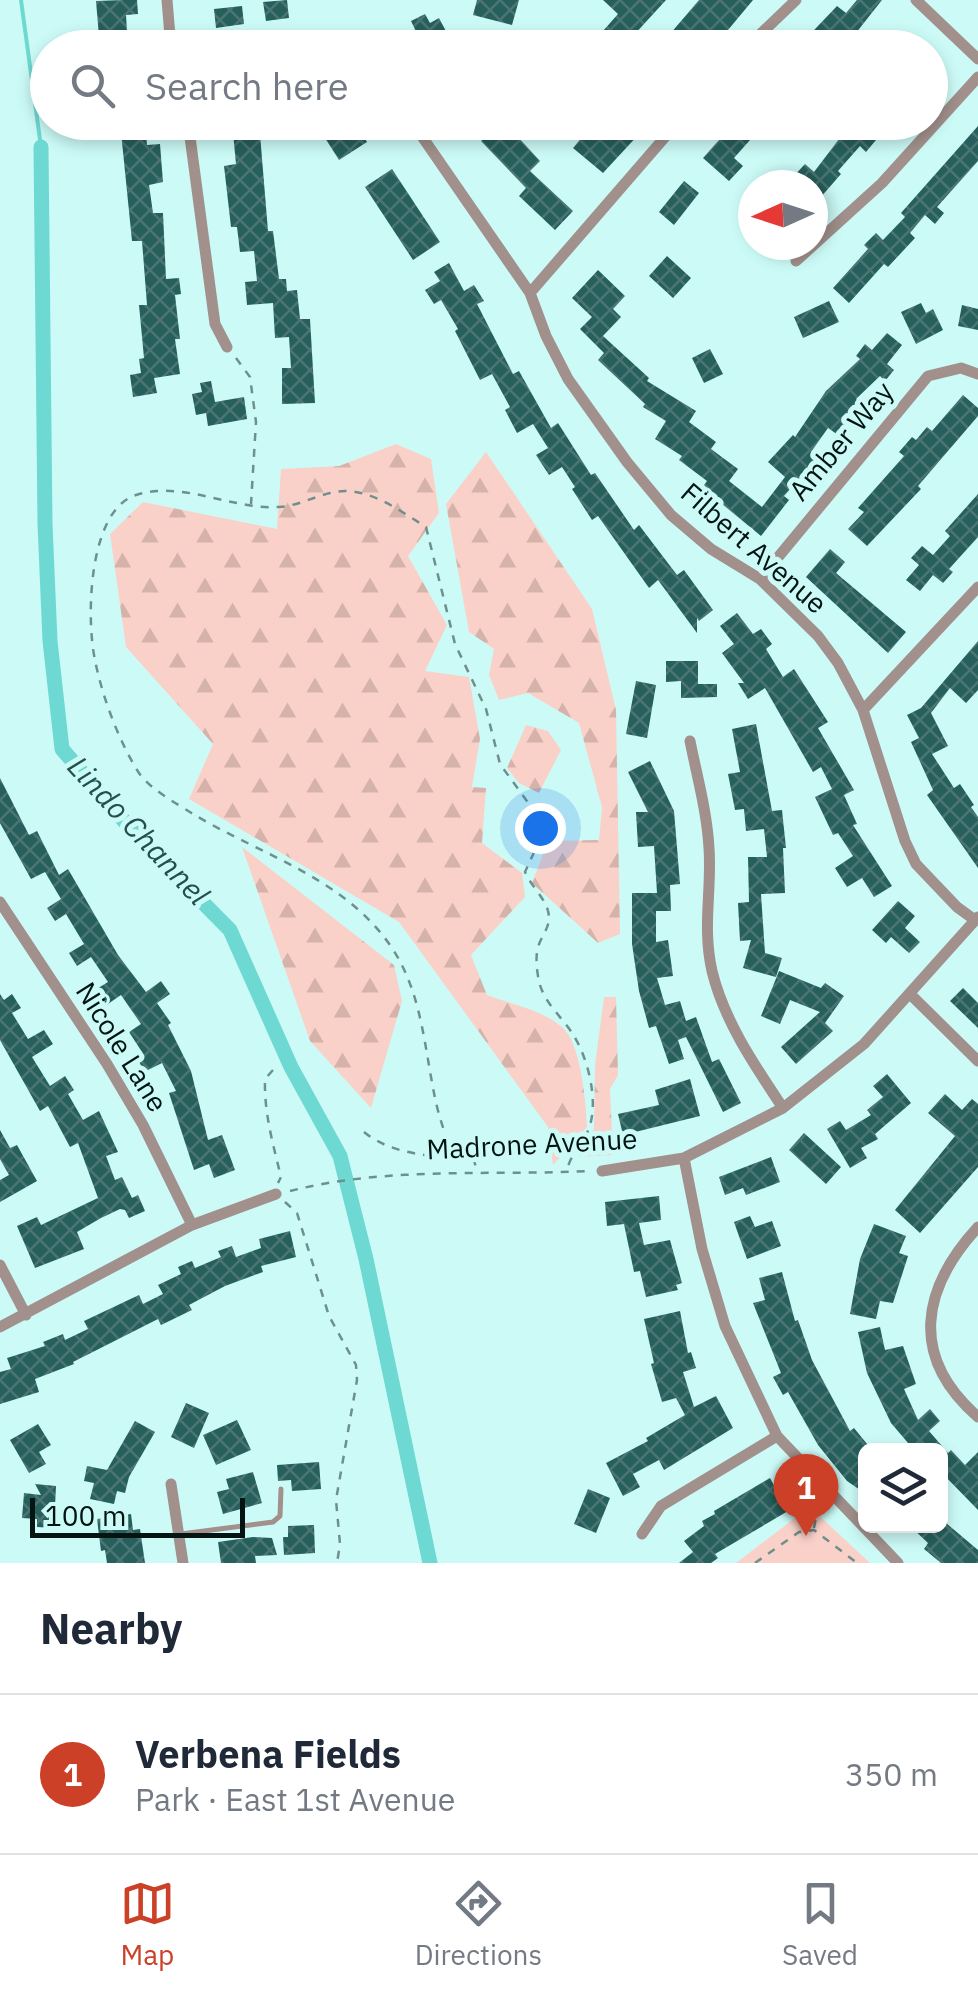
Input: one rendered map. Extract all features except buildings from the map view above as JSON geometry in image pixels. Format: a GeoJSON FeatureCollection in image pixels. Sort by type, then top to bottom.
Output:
{"type":"FeatureCollection","features":[{"type":"Feature","properties":{"kind":"street"},"geometry":{"type":"LineString","coordinates":[[167,0],[170,30]]}},
{"type":"Feature","properties":{"kind":"street"},"geometry":{"type":"LineString","coordinates":[[765,30],[796,0]]}},
{"type":"Feature","properties":{"kind":"street"},"geometry":{"type":"LineString","coordinates":[[916,0],[948,30]]}},
{"type":"Feature","properties":{"kind":"street"},"geometry":{"type":"LineString","coordinates":[[948,30],[978,59]]}},
{"type":"Feature","properties":{"kind":"street"},"geometry":{"type":"LineString","coordinates":[[948,110],[978,77]]}},
{"type":"Feature","properties":{"kind":"street"},"geometry":{"type":"LineString","coordinates":[[190,140],[215,324],[227,347]]}},
{"type":"Feature","properties":{"kind":"street","name":"Filbert Avenue"},"geometry":{"type":"LineString","coordinates":[[424,140],[530,293],[568,379],[628,462],[671,515],[712,549],[760,579],[818,636],[838,663],[863,710],[916,864],[957,907],[976,919]]}},
{"type":"Feature","properties":{"kind":"street"},"geometry":{"type":"LineString","coordinates":[[530,293],[662,140]]}},
{"type":"Feature","properties":{"kind":"street"},"geometry":{"type":"LineString","coordinates":[[796,262],[882,183],[921,140]]}},
{"type":"Feature","properties":{"kind":"street","name":"Amber Way"},"geometry":{"type":"LineString","coordinates":[[760,579],[928,376],[962,368],[978,374]]}},
{"type":"Feature","properties":{"kind":"street"},"geometry":{"type":"LineString","coordinates":[[863,710],[978,586]]}},
{"type":"Feature","properties":{"kind":"street"},"geometry":{"type":"LineString","coordinates":[[690,741],[710,850],[706,942],[713,974],[726,1013],[782,1108]]}},
{"type":"Feature","properties":{"kind":"street","name":"Nicole Lane"},"geometry":{"type":"LineString","coordinates":[[0,902],[107,1064],[192,1224]]}},
{"type":"Feature","properties":{"kind":"street","name":"Madrone Avenue"},"geometry":{"type":"LineString","coordinates":[[602,1171],[684,1158],[782,1108],[864,1044],[976,919]]}},
{"type":"Feature","properties":{"kind":"street"},"geometry":{"type":"LineString","coordinates":[[910,994],[978,1060]]}},
{"type":"Feature","properties":{"kind":"street"},"geometry":{"type":"LineString","coordinates":[[684,1158],[702,1250],[724,1326],[777,1436],[898,1563]]}},
{"type":"Feature","properties":{"kind":"street"},"geometry":{"type":"LineString","coordinates":[[0,1326],[26,1316],[192,1224],[276,1194]]}},
{"type":"Feature","properties":{"kind":"street"},"geometry":{"type":"LineString","coordinates":[[978,1227],[950,1260],[937,1284],[931,1336],[936,1358],[950,1386],[978,1417]]}},
{"type":"Feature","properties":{"kind":"street"},"geometry":{"type":"LineString","coordinates":[[0,1265],[26,1316]]}},
{"type":"Feature","properties":{"kind":"street"},"geometry":{"type":"LineString","coordinates":[[642,1534],[662,1506],[777,1436]]}},
{"type":"Feature","properties":{"kind":"street"},"geometry":{"type":"LineString","coordinates":[[172,1484],[182,1563]]}},
{"type":"Feature","properties":{"kind":"lane"},"geometry":{"type":"LineString","coordinates":[[178,1534],[273,1522],[280,1516],[281,1489]]}},
{"type":"Feature","properties":{"kind":"path"},"geometry":{"type":"LineString","coordinates":[[227,347],[250,377],[256,422],[252,506]]}},
{"type":"Feature","properties":{"kind":"path"},"geometry":{"type":"LineString","coordinates":[[454,1158],[434,1095],[414,991],[392,948],[355,904],[302,870],[216,828],[169,799],[141,775],[114,720],[94,659],[92,602],[99,540],[112,510],[132,495],[159,490],[279,508],[348,489],[382,501],[426,527],[456,644],[486,709],[500,764],[537,814],[542,835],[525,872],[548,911],[548,929],[538,947],[537,968],[541,988],[575,1038],[585,1061],[592,1101],[590,1128],[570,1154],[566,1172]]}},
{"type":"Feature","properties":{"kind":"path"},"geometry":{"type":"LineString","coordinates":[[273,1070],[265,1079],[264,1093],[280,1178],[276,1194],[297,1213],[330,1316],[356,1365],[357,1380],[336,1500],[340,1544],[336,1563]]}},
{"type":"Feature","properties":{"kind":"path"},"geometry":{"type":"LineString","coordinates":[[364,1132],[391,1148],[474,1161],[478,1172]]}},
{"type":"Feature","properties":{"kind":"path","name":"Madrone Avenue"},"geometry":{"type":"LineString","coordinates":[[298,1188],[391,1175],[602,1171]]}},
{"type":"Feature","properties":{"kind":"path"},"geometry":{"type":"LineString","coordinates":[[814,1530],[822,1484]]}},
{"type":"Feature","properties":{"kind":"path"},"geometry":{"type":"LineString","coordinates":[[755,1563],[799,1532],[814,1530],[857,1563]]}},
{"type":"Feature","properties":{"kind":"green space"},"geometry":{"type":"Polygon","coordinates":[[[396,444],[431,459],[439,513],[408,556],[447,625],[425,671],[469,677],[480,739],[472,787],[486,788],[482,843],[522,873],[525,897],[471,955],[487,995],[536,1012],[562,1027],[574,1046],[581,1074],[587,1127],[553,1165],[548,1127],[399,922],[189,799],[213,744],[126,647],[110,534],[143,502],[277,529],[281,469],[339,466],[396,444]]]}},
{"type":"Feature","properties":{"kind":"green space"},"geometry":{"type":"Polygon","coordinates":[[[486,452],[592,609],[616,710],[620,934],[598,943],[532,883],[548,841],[599,840],[602,807],[579,723],[528,693],[499,700],[489,675],[494,649],[469,632],[446,504],[486,452]]]}},
{"type":"Feature","properties":{"kind":"green space"},"geometry":{"type":"Polygon","coordinates":[[[526,725],[548,731],[561,750],[539,793],[519,783],[507,768],[526,725]]]}},
{"type":"Feature","properties":{"kind":"green space"},"geometry":{"type":"Polygon","coordinates":[[[242,847],[394,965],[402,1001],[371,1108],[310,1041],[242,847]]]}},
{"type":"Feature","properties":{"kind":"green space"},"geometry":{"type":"Polygon","coordinates":[[[604,997],[616,997],[618,1075],[610,1089],[613,1155],[579,1157],[594,1129],[595,1065],[604,997]]]}},
{"type":"Feature","properties":{"kind":"green space"},"geometry":{"type":"Polygon","coordinates":[[[808,1508],[870,1563],[736,1563],[808,1508]]]}},
{"type":"Feature","properties":{"kind":"waterway","name":"Lindo Channel"},"geometry":{"type":"LineString","coordinates":[[21,0],[30,66]]}},
{"type":"Feature","properties":{"kind":"waterway","name":"Lindo Channel"},"geometry":{"type":"LineString","coordinates":[[40,140],[41,147]]}},
{"type":"Feature","properties":{"kind":"waterway","name":"Lindo Channel"},"geometry":{"type":"LineString","coordinates":[[41,147],[45,524],[50,641],[62,749],[138,837],[230,930],[291,1067],[340,1156],[366,1259],[430,1563]]}},
{"type":"Feature","properties":{"kind":"place","name":"Verbena Fields"},"geometry":{"type":"Point","coordinates":[806,1536]}}]}
